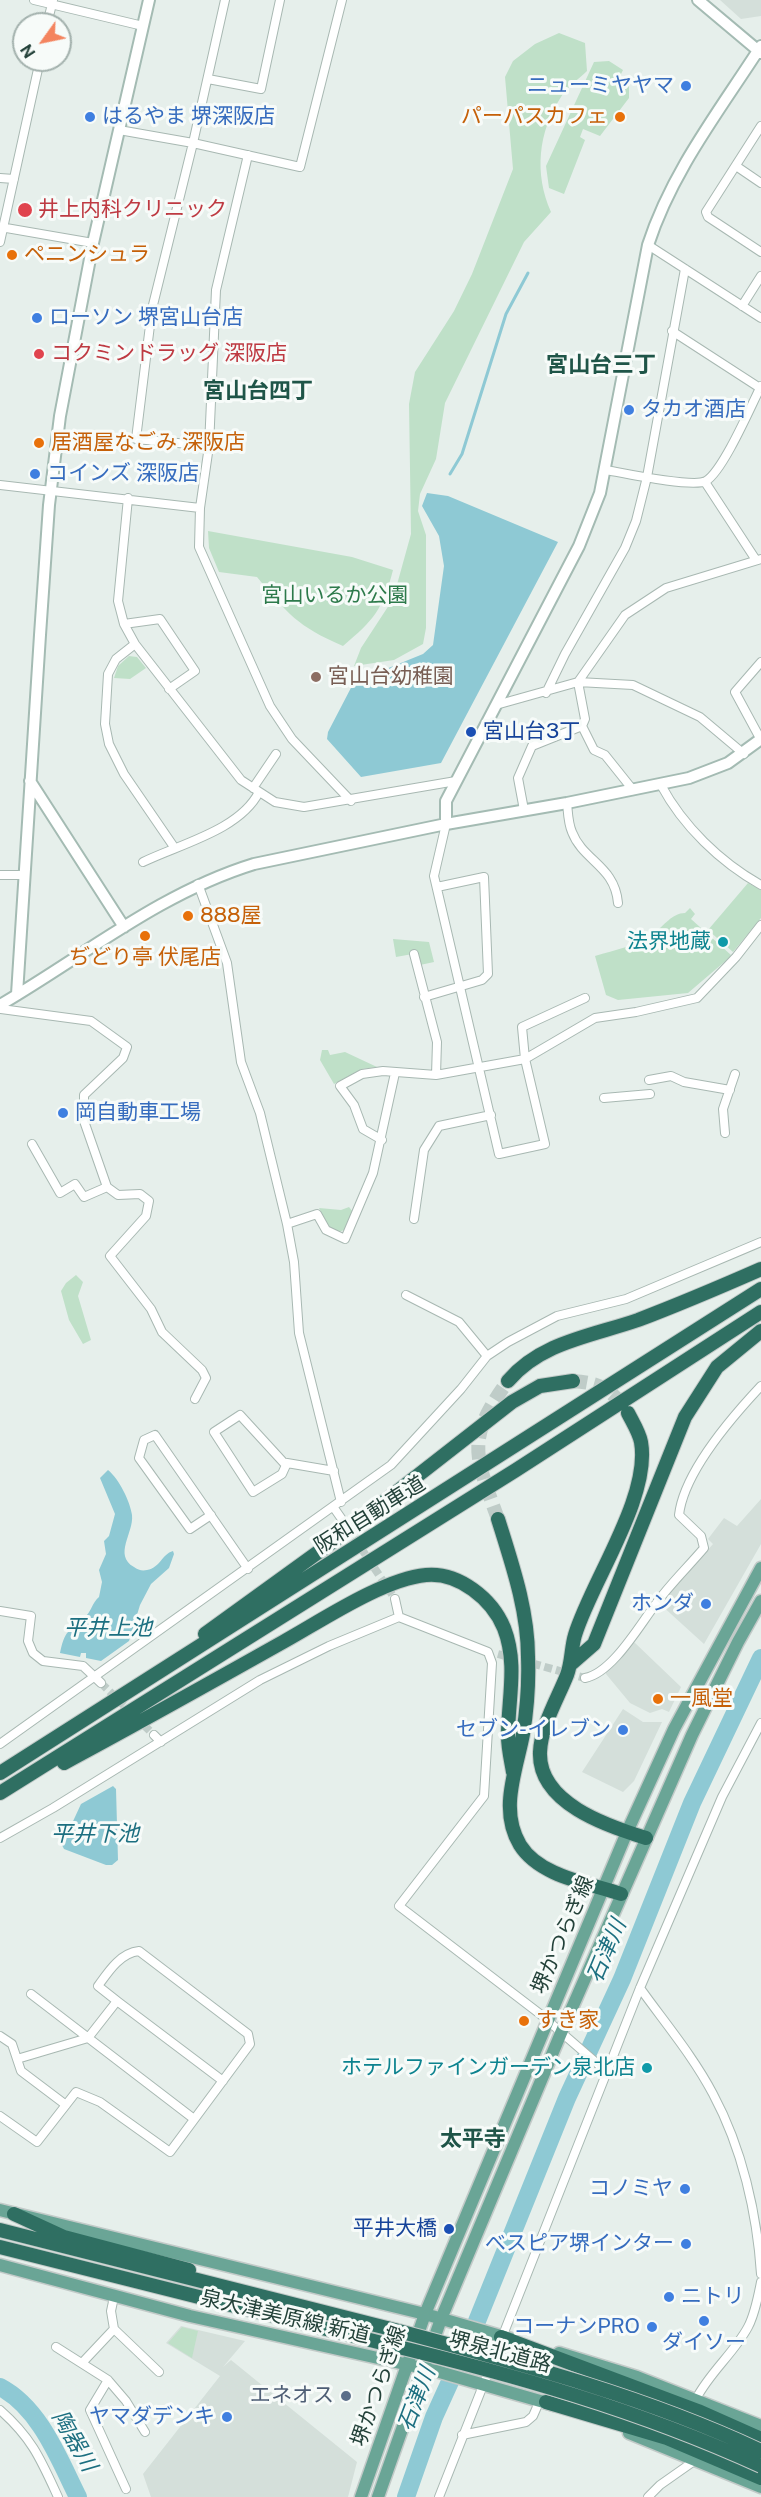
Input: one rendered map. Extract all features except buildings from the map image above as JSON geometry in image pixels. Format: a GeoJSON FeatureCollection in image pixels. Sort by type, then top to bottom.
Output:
{"type":"FeatureCollection","features":[{"type":"Feature","properties":{"kind":"highway"},"geometry":{"type":"LineString","coordinates":[[508,1381],[518,1369],[557,1345],[695,1298],[761,1269]]}},
{"type":"Feature","properties":{"kind":"highway","name":"阪和自動車道"},"geometry":{"type":"LineString","coordinates":[[0,1773],[761,1289]]}},
{"type":"Feature","properties":{"kind":"highway","name":"阪和自動車道"},"geometry":{"type":"LineString","coordinates":[[3,1791],[516,1470],[761,1312]]}},
{"type":"Feature","properties":{"kind":"highway"},"geometry":{"type":"LineString","coordinates":[[571,1664],[594,1644],[686,1417],[717,1367],[761,1331]]}},
{"type":"Feature","properties":{"kind":"highway"},"geometry":{"type":"LineString","coordinates":[[94,1715],[335,1540],[512,1402],[540,1386],[573,1381]]}},
{"type":"Feature","properties":{"kind":"highway"},"geometry":{"type":"LineString","coordinates":[[628,1413],[641,1444],[639,1479],[632,1502],[575,1635],[571,1664],[544,1733],[540,1752],[542,1769],[550,1786],[566,1802],[600,1821],[646,1838]]}},
{"type":"Feature","properties":{"kind":"highway"},"geometry":{"type":"LineString","coordinates":[[498,1519],[518,1588],[528,1655],[528,1691],[523,1735],[513,1772],[509,1806],[512,1826],[521,1846],[536,1861],[564,1877],[621,1894]]}},
{"type":"Feature","properties":{"kind":"highway"},"geometry":{"type":"LineString","coordinates":[[3,1791],[37,1778],[104,1742],[349,1605],[408,1579],[428,1574],[450,1578],[471,1587],[492,1606],[504,1627],[511,1655],[513,1691],[508,1736],[513,1772]]}},
{"type":"Feature","properties":{"kind":"highway"},"geometry":{"type":"LineString","coordinates":[[14,2214],[64,2237],[283,2295],[387,2328]]}},
{"type":"Feature","properties":{"kind":"highway","name":"堺泉北道路"},"geometry":{"type":"LineString","coordinates":[[0,2230],[387,2328],[591,2385],[678,2415],[761,2451]]}},
{"type":"Feature","properties":{"kind":"highway","name":"堺泉北道路"},"geometry":{"type":"LineString","coordinates":[[0,2247],[565,2391],[676,2429],[761,2466]]}},
{"type":"Feature","properties":{"kind":"highway"},"geometry":{"type":"LineString","coordinates":[[0,2257],[212,2308],[381,2343]]}},
{"type":"Feature","properties":{"kind":"highway"},"geometry":{"type":"LineString","coordinates":[[495,2335],[698,2411],[761,2439]]}},
{"type":"Feature","properties":{"kind":"highway"},"geometry":{"type":"LineString","coordinates":[[543,2401],[667,2438],[761,2478]]}},
{"type":"Feature","properties":{"kind":"main road","name":"堺かつらぎ線"},"geometry":{"type":"LineString","coordinates":[[361,2497],[425,2314],[627,1832],[674,1728],[761,1568]]}},
{"type":"Feature","properties":{"kind":"main road","name":"堺かつらぎ線"},"geometry":{"type":"LineString","coordinates":[[378,2497],[430,2370],[441,2319],[565,2037],[621,1894],[728,1662],[761,1601]]}},
{"type":"Feature","properties":{"kind":"main road","name":"泉大津美原線 新道"},"geometry":{"type":"LineString","coordinates":[[0,2210],[425,2314],[598,2365],[696,2398],[761,2426]]}},
{"type":"Feature","properties":{"kind":"main road","name":"泉大津美原線 新道"},"geometry":{"type":"LineString","coordinates":[[0,2265],[114,2297],[406,2364],[543,2401],[697,2459],[761,2487]]}},
{"type":"Feature","properties":{"kind":"street"},"geometry":{"type":"LineString","coordinates":[[34,0],[143,26]]}},
{"type":"Feature","properties":{"kind":"street"},"geometry":{"type":"LineString","coordinates":[[17,994],[51,490],[60,416],[93,243],[149,0]]}},
{"type":"Feature","properties":{"kind":"street"},"geometry":{"type":"LineString","coordinates":[[209,446],[136,439],[152,309],[225,0]]}},
{"type":"Feature","properties":{"kind":"street"},"geometry":{"type":"LineString","coordinates":[[208,79],[261,89],[280,0]]}},
{"type":"Feature","properties":{"kind":"street"},"geometry":{"type":"LineString","coordinates":[[119,130],[193,143],[300,167],[342,0]]}},
{"type":"Feature","properties":{"kind":"street"},"geometry":{"type":"LineString","coordinates":[[585,998],[522,1027],[525,1059],[545,1144],[499,1154],[481,1067],[434,876],[446,824],[446,801],[579,546],[600,494],[648,245],[659,213],[684,164],[760,50],[698,0]]}},
{"type":"Feature","properties":{"kind":"street"},"geometry":{"type":"LineString","coordinates":[[0,242],[37,72]]}},
{"type":"Feature","properties":{"kind":"street"},"geometry":{"type":"LineString","coordinates":[[761,126],[706,212],[708,218],[761,252]]}},
{"type":"Feature","properties":{"kind":"street"},"geometry":{"type":"LineString","coordinates":[[248,155],[216,291],[209,446],[200,508],[199,547],[270,706],[292,739],[351,801]]}},
{"type":"Feature","properties":{"kind":"street"},"geometry":{"type":"LineString","coordinates":[[736,166],[761,183]]}},
{"type":"Feature","properties":{"kind":"street"},"geometry":{"type":"LineString","coordinates":[[0,178],[14,179]]}},
{"type":"Feature","properties":{"kind":"street"},"geometry":{"type":"LineString","coordinates":[[2,226],[93,243]]}},
{"type":"Feature","properties":{"kind":"street"},"geometry":{"type":"LineString","coordinates":[[648,245],[761,318]]}},
{"type":"Feature","properties":{"kind":"street"},"geometry":{"type":"LineString","coordinates":[[546,693],[565,654],[625,548],[636,521],[647,477],[685,269]]}},
{"type":"Feature","properties":{"kind":"street"},"geometry":{"type":"LineString","coordinates":[[742,306],[761,276]]}},
{"type":"Feature","properties":{"kind":"street"},"geometry":{"type":"LineString","coordinates":[[606,470],[690,484],[705,482],[718,469],[760,387],[672,332]]}},
{"type":"Feature","properties":{"kind":"street"},"geometry":{"type":"LineString","coordinates":[[524,810],[518,778],[532,746],[582,726],[585,719],[578,682],[625,615],[666,588],[759,559],[705,482]]}},
{"type":"Feature","properties":{"kind":"street"},"geometry":{"type":"LineString","coordinates":[[0,485],[200,508]]}},
{"type":"Feature","properties":{"kind":"street"},"geometry":{"type":"LineString","coordinates":[[128,498],[118,601],[124,624],[135,644],[241,780],[284,804],[304,807],[351,801],[456,781]]}},
{"type":"Feature","properties":{"kind":"street"},"geometry":{"type":"LineString","coordinates":[[124,624],[160,619],[195,671],[169,689]]}},
{"type":"Feature","properties":{"kind":"street"},"geometry":{"type":"LineString","coordinates":[[135,644],[116,659],[108,674],[105,724],[108,744],[124,774],[174,847]]}},
{"type":"Feature","properties":{"kind":"street"},"geometry":{"type":"LineString","coordinates":[[1,1007],[17,994],[124,927],[198,884],[254,864],[446,824],[661,785],[712,770],[744,754],[761,739],[735,692],[761,662]]}},
{"type":"Feature","properties":{"kind":"street"},"geometry":{"type":"LineString","coordinates":[[496,705],[546,693],[578,682],[633,685],[700,717],[744,754]]}},
{"type":"Feature","properties":{"kind":"street"},"geometry":{"type":"LineString","coordinates":[[582,726],[594,750],[605,755],[633,790]]}},
{"type":"Feature","properties":{"kind":"street"},"geometry":{"type":"LineString","coordinates":[[143,862],[230,824],[253,805],[256,790],[276,754]]}},
{"type":"Feature","properties":{"kind":"street"},"geometry":{"type":"LineString","coordinates":[[30,781],[124,927]]}},
{"type":"Feature","properties":{"kind":"street"},"geometry":{"type":"LineString","coordinates":[[661,785],[675,810],[719,856],[736,871],[761,885]]}},
{"type":"Feature","properties":{"kind":"street"},"geometry":{"type":"LineString","coordinates":[[567,803],[572,832],[581,846],[611,878],[617,889],[618,903]]}},
{"type":"Feature","properties":{"kind":"street"},"geometry":{"type":"LineString","coordinates":[[0,875],[24,875]]}},
{"type":"Feature","properties":{"kind":"street"},"geometry":{"type":"LineString","coordinates":[[424,997],[482,980],[488,974],[484,877],[437,887]]}},
{"type":"Feature","properties":{"kind":"street"},"geometry":{"type":"LineString","coordinates":[[198,884],[227,963],[241,1062],[260,1113],[287,1224],[294,1262],[299,1333],[341,1502]]}},
{"type":"Feature","properties":{"kind":"street"},"geometry":{"type":"LineString","coordinates":[[382,1140],[363,1129],[354,1105],[340,1086],[362,1074],[436,1075],[525,1059],[595,1018],[636,1012],[697,998],[736,957],[761,926]]}},
{"type":"Feature","properties":{"kind":"street"},"geometry":{"type":"LineString","coordinates":[[414,954],[437,1042],[436,1075]]}},
{"type":"Feature","properties":{"kind":"street"},"geometry":{"type":"LineString","coordinates":[[1,1007],[91,1021],[127,1047],[123,1058],[84,1095],[84,1121],[107,1187],[118,1195],[140,1194],[149,1201],[146,1216],[110,1256],[151,1309],[162,1332],[202,1370],[206,1378],[205,1384],[195,1399]]}},
{"type":"Feature","properties":{"kind":"street"},"geometry":{"type":"LineString","coordinates":[[287,1224],[317,1214],[326,1230],[345,1239],[362,1205],[382,1140],[395,1073]]}},
{"type":"Feature","properties":{"kind":"street"},"geometry":{"type":"LineString","coordinates":[[725,1133],[723,1109],[735,1074]]}},
{"type":"Feature","properties":{"kind":"street"},"geometry":{"type":"LineString","coordinates":[[648,1080],[671,1076],[684,1082],[729,1090]]}},
{"type":"Feature","properties":{"kind":"street"},"geometry":{"type":"LineString","coordinates":[[604,1098],[650,1094]]}},
{"type":"Feature","properties":{"kind":"street"},"geometry":{"type":"LineString","coordinates":[[414,1219],[424,1150],[439,1126],[491,1115]]}},
{"type":"Feature","properties":{"kind":"street"},"geometry":{"type":"LineString","coordinates":[[32,1144],[60,1192],[75,1184],[84,1197],[107,1187]]}},
{"type":"Feature","properties":{"kind":"street"},"geometry":{"type":"LineString","coordinates":[[0,1744],[98,1680],[391,1466],[487,1356],[516,1337],[557,1316],[626,1299],[761,1242]]}},
{"type":"Feature","properties":{"kind":"street"},"geometry":{"type":"LineString","coordinates":[[406,1295],[459,1322],[487,1356]]}},
{"type":"Feature","properties":{"kind":"street"},"geometry":{"type":"LineString","coordinates":[[585,1678],[603,1669],[637,1632],[655,1604],[704,1548],[701,1536],[679,1515],[686,1484],[701,1460],[761,1386]]}},
{"type":"Feature","properties":{"kind":"street"},"geometry":{"type":"LineString","coordinates":[[287,1463],[282,1474],[253,1492],[213,1432],[240,1414],[287,1463],[334,1471]]}},
{"type":"Feature","properties":{"kind":"street"},"geometry":{"type":"LineString","coordinates":[[211,1515],[190,1529],[139,1458],[144,1440],[155,1435],[211,1515],[248,1569]]}},
{"type":"Feature","properties":{"kind":"street"},"geometry":{"type":"LineString","coordinates":[[334,1508],[341,1518]]}},
{"type":"Feature","properties":{"kind":"street"},"geometry":{"type":"LineString","coordinates":[[395,1599],[399,1617]]}},
{"type":"Feature","properties":{"kind":"street"},"geometry":{"type":"LineString","coordinates":[[0,1611],[31,1616],[28,1641],[33,1653],[43,1661],[83,1666],[98,1680]]}},
{"type":"Feature","properties":{"kind":"street"},"geometry":{"type":"LineString","coordinates":[[0,1838],[260,1680],[328,1646],[399,1617],[498,1654]]}},
{"type":"Feature","properties":{"kind":"street"},"geometry":{"type":"LineString","coordinates":[[488,1652],[492,1663],[484,1796],[399,1906],[547,2021],[607,2072]]}},
{"type":"Feature","properties":{"kind":"street"},"geometry":{"type":"LineString","coordinates":[[439,2497],[495,2335],[722,1797],[761,1723]]}},
{"type":"Feature","properties":{"kind":"street"},"geometry":{"type":"LineString","coordinates":[[154,1735],[161,1742]]}},
{"type":"Feature","properties":{"kind":"street"},"geometry":{"type":"LineString","coordinates":[[0,2116],[37,2142],[76,2092],[100,2102],[170,2152],[194,2119],[223,2081],[250,2044],[248,2034],[139,1951],[132,1952],[114,1964],[98,1986],[223,2081]]}},
{"type":"Feature","properties":{"kind":"street"},"geometry":{"type":"LineString","coordinates":[[640,1988],[689,2056],[713,2094],[730,2130],[754,2214],[761,2274]]}},
{"type":"Feature","properties":{"kind":"street"},"geometry":{"type":"LineString","coordinates":[[31,1994],[194,2119]]}},
{"type":"Feature","properties":{"kind":"street"},"geometry":{"type":"LineString","coordinates":[[17,2059],[88,2038],[117,2001]]}},
{"type":"Feature","properties":{"kind":"street"},"geometry":{"type":"LineString","coordinates":[[0,2036],[12,2044],[21,2071],[66,2105]]}},
{"type":"Feature","properties":{"kind":"street"},"geometry":{"type":"LineString","coordinates":[[696,2398],[706,2381],[731,2352],[749,2326],[761,2282]]}},
{"type":"Feature","properties":{"kind":"street"},"geometry":{"type":"LineString","coordinates":[[114,2297],[111,2311],[114,2329],[159,2372]]}},
{"type":"Feature","properties":{"kind":"street"},"geometry":{"type":"LineString","coordinates":[[82,2363],[114,2329]]}},
{"type":"Feature","properties":{"kind":"street"},"geometry":{"type":"LineString","coordinates":[[56,2347],[108,2380],[145,2432]]}},
{"type":"Feature","properties":{"kind":"street"},"geometry":{"type":"LineString","coordinates":[[108,2380],[90,2410],[126,2489]]}},
{"type":"Feature","properties":{"kind":"street"},"geometry":{"type":"LineString","coordinates":[[462,2435],[526,2422],[543,2401]]}},
{"type":"Feature","properties":{"kind":"street"},"geometry":{"type":"LineString","coordinates":[[0,2410],[22,2429],[41,2459],[58,2497]]}},
{"type":"Feature","properties":{"kind":"street"},"geometry":{"type":"LineString","coordinates":[[648,2497],[660,2485],[697,2459]]}},
{"type":"Feature","properties":{"kind":"shaded area"},"geometry":{"type":"Polygon","coordinates":[[[720,0],[761,0],[761,16],[741,19],[720,0]]]}},
{"type":"Feature","properties":{"kind":"shaded area"},"geometry":{"type":"Polygon","coordinates":[[[761,1499],[761,1544],[704,1644],[660,1604],[713,1544],[708,1539],[724,1518],[737,1526],[761,1499]]]}},
{"type":"Feature","properties":{"kind":"shaded area"},"geometry":{"type":"Polygon","coordinates":[[[634,1642],[681,1687],[669,1712],[662,1709],[650,1713],[630,1703],[606,1674],[606,1670],[634,1642]]]}},
{"type":"Feature","properties":{"kind":"shaded area"},"geometry":{"type":"Polygon","coordinates":[[[623,1709],[643,1722],[662,1722],[634,1781],[623,1792],[582,1772],[623,1709]]]}},
{"type":"Feature","properties":{"kind":"shaded area"},"geometry":{"type":"Polygon","coordinates":[[[181,2326],[245,2341],[223,2367],[231,2360],[357,2462],[348,2497],[151,2497],[143,2474],[220,2376],[166,2343],[181,2326]]]}},
{"type":"Feature","properties":{"kind":"green space"},"geometry":{"type":"Polygon","coordinates":[[[559,33],[585,43],[587,71],[561,97],[547,124],[543,139],[542,183],[551,212],[524,242],[445,403],[436,459],[420,494],[418,511],[426,535],[426,628],[423,644],[394,660],[354,666],[361,648],[393,599],[411,534],[409,404],[415,372],[454,311],[472,274],[513,169],[505,77],[513,61],[535,44],[559,33]]]}},
{"type":"Feature","properties":{"kind":"green space"},"geometry":{"type":"Polygon","coordinates":[[[609,61],[623,70],[619,78],[629,85],[629,98],[600,136],[583,129],[580,137],[585,140],[564,194],[549,188],[546,166],[594,62],[609,61]]]}},
{"type":"Feature","properties":{"kind":"green space","name":"宮山いるか公園"},"geometry":{"type":"Polygon","coordinates":[[[208,531],[352,557],[393,570],[376,613],[343,646],[327,639],[294,618],[257,577],[219,572],[209,548],[208,531]]]}},
{"type":"Feature","properties":{"kind":"green space"},"geometry":{"type":"Polygon","coordinates":[[[129,656],[137,657],[146,668],[130,679],[114,678],[118,666],[129,656]]]}},
{"type":"Feature","properties":{"kind":"green space"},"geometry":{"type":"Polygon","coordinates":[[[748,883],[761,890],[761,918],[733,952],[708,930],[748,883]]]}},
{"type":"Feature","properties":{"kind":"green space"},"geometry":{"type":"Polygon","coordinates":[[[690,908],[695,914],[691,919],[731,955],[729,958],[688,993],[618,1000],[606,995],[595,956],[640,941],[654,933],[672,917],[685,913],[690,908]]]}},
{"type":"Feature","properties":{"kind":"green space"},"geometry":{"type":"Polygon","coordinates":[[[393,939],[429,942],[434,962],[420,965],[418,953],[396,957],[393,939]]]}},
{"type":"Feature","properties":{"kind":"green space"},"geometry":{"type":"Polygon","coordinates":[[[322,1050],[328,1050],[330,1055],[345,1052],[377,1067],[362,1069],[334,1084],[320,1060],[322,1050]]]}},
{"type":"Feature","properties":{"kind":"green space"},"geometry":{"type":"Polygon","coordinates":[[[349,1207],[353,1212],[344,1230],[339,1232],[329,1227],[319,1208],[341,1210],[349,1207]]]}},
{"type":"Feature","properties":{"kind":"green space"},"geometry":{"type":"Polygon","coordinates":[[[76,1275],[83,1282],[78,1296],[91,1340],[83,1344],[69,1320],[61,1291],[66,1283],[76,1275]]]}},
{"type":"Feature","properties":{"kind":"green space"},"geometry":{"type":"Polygon","coordinates":[[[182,2327],[198,2331],[192,2358],[168,2343],[182,2327]]]}},
{"type":"Feature","properties":{"kind":"water"},"geometry":{"type":"Polygon","coordinates":[[[427,493],[448,496],[558,542],[441,763],[361,777],[327,739],[328,732],[354,682],[423,654],[433,645],[444,566],[439,536],[422,506],[427,493]]]}},
{"type":"Feature","properties":{"kind":"water","name":"平井上池"},"geometry":{"type":"Polygon","coordinates":[[[108,1470],[120,1485],[131,1509],[132,1522],[125,1550],[128,1562],[139,1570],[147,1570],[155,1567],[169,1553],[173,1551],[174,1554],[169,1568],[151,1584],[140,1605],[129,1641],[101,1661],[86,1658],[86,1653],[81,1653],[80,1657],[60,1653],[64,1638],[86,1616],[99,1597],[102,1582],[99,1570],[106,1554],[104,1541],[109,1536],[115,1514],[100,1478],[108,1470]]]}},
{"type":"Feature","properties":{"kind":"water","name":"平井下池"},"geometry":{"type":"Polygon","coordinates":[[[113,1786],[116,1789],[118,1860],[112,1865],[106,1865],[64,1849],[62,1845],[81,1804],[113,1786]]]}},
{"type":"Feature","properties":{"kind":"waterway"},"geometry":{"type":"LineString","coordinates":[[450,474],[462,454],[506,314],[528,273]]}},
{"type":"Feature","properties":{"kind":"waterway","name":"石津川"},"geometry":{"type":"LineString","coordinates":[[406,2497],[434,2417],[473,2331],[567,2098],[622,1979],[692,1803],[761,1658]]}},
{"type":"Feature","properties":{"kind":"waterway","name":"陶器川"},"geometry":{"type":"LineString","coordinates":[[0,2387],[14,2396],[37,2421],[56,2451],[78,2497]]}},
{"type":"Feature","properties":{"kind":"tunnel"},"geometry":{"type":"LineString","coordinates":[[498,1519],[484,1479],[478,1448],[485,1418],[508,1381]]}},
{"type":"Feature","properties":{"kind":"tunnel"},"geometry":{"type":"LineString","coordinates":[[573,1381],[591,1383],[604,1389],[616,1398],[627,1412]]}},
{"type":"Feature","properties":{"kind":"tunnel"},"geometry":{"type":"LineString","coordinates":[[341,1518],[395,1599]]}},
{"type":"Feature","properties":{"kind":"tunnel"},"geometry":{"type":"LineString","coordinates":[[498,1654],[585,1678]]}},
{"type":"Feature","properties":{"kind":"tunnel"},"geometry":{"type":"LineString","coordinates":[[101,1683],[154,1735]]}},
{"type":"Feature","properties":{"kind":"place","name":"ニューミヤヤマ"},"geometry":{"type":"Point","coordinates":[686,86]}},
{"type":"Feature","properties":{"kind":"place","name":"はるやま 堺深阪店"},"geometry":{"type":"Point","coordinates":[90,117]}},
{"type":"Feature","properties":{"kind":"place","name":"パーパスカフェ"},"geometry":{"type":"Point","coordinates":[620,117]}},
{"type":"Feature","properties":{"kind":"place","name":"井上内科クリニック"},"geometry":{"type":"Point","coordinates":[25,210]}},
{"type":"Feature","properties":{"kind":"place","name":"ペニンシュラ"},"geometry":{"type":"Point","coordinates":[12,255]}},
{"type":"Feature","properties":{"kind":"place","name":"ローソン 堺宮山台店"},"geometry":{"type":"Point","coordinates":[37,318]}},
{"type":"Feature","properties":{"kind":"place","name":"コクミンドラッグ 深阪店"},"geometry":{"type":"Point","coordinates":[39,354]}},
{"type":"Feature","properties":{"kind":"place","name":"タカオ酒店"},"geometry":{"type":"Point","coordinates":[629,410]}},
{"type":"Feature","properties":{"kind":"place","name":"居酒屋なごみ 深阪店"},"geometry":{"type":"Point","coordinates":[39,443]}},
{"type":"Feature","properties":{"kind":"place","name":"コインズ 深阪店"},"geometry":{"type":"Point","coordinates":[35,474]}},
{"type":"Feature","properties":{"kind":"place","name":"宮山台幼稚園"},"geometry":{"type":"Point","coordinates":[316,677]}},
{"type":"Feature","properties":{"kind":"place","name":"宮山台3丁"},"geometry":{"type":"Point","coordinates":[471,732]}},
{"type":"Feature","properties":{"kind":"place","name":"888屋"},"geometry":{"type":"Point","coordinates":[188,916]}},
{"type":"Feature","properties":{"kind":"place","name":"ぢどり亭 伏尾店"},"geometry":{"type":"Point","coordinates":[145,936]}},
{"type":"Feature","properties":{"kind":"place","name":"法界地蔵"},"geometry":{"type":"Point","coordinates":[723,942]}},
{"type":"Feature","properties":{"kind":"place","name":"岡自動車工場"},"geometry":{"type":"Point","coordinates":[63,1113]}},
{"type":"Feature","properties":{"kind":"place","name":"ホンダ"},"geometry":{"type":"Point","coordinates":[706,1604]}},
{"type":"Feature","properties":{"kind":"place","name":"一風堂"},"geometry":{"type":"Point","coordinates":[658,1699]}},
{"type":"Feature","properties":{"kind":"place","name":"セブン-イレブン"},"geometry":{"type":"Point","coordinates":[623,1730]}},
{"type":"Feature","properties":{"kind":"place","name":"すき家"},"geometry":{"type":"Point","coordinates":[524,2021]}},
{"type":"Feature","properties":{"kind":"place","name":"ホテルファインガーデン泉北店"},"geometry":{"type":"Point","coordinates":[647,2068]}},
{"type":"Feature","properties":{"kind":"place","name":"コノミヤ"},"geometry":{"type":"Point","coordinates":[685,2189]}},
{"type":"Feature","properties":{"kind":"place","name":"平井大橋"},"geometry":{"type":"Point","coordinates":[449,2229]}},
{"type":"Feature","properties":{"kind":"place","name":"べスピア堺インター"},"geometry":{"type":"Point","coordinates":[686,2244]}},
{"type":"Feature","properties":{"kind":"place","name":"ニトリ"},"geometry":{"type":"Point","coordinates":[669,2297]}},
{"type":"Feature","properties":{"kind":"place","name":"ダイソー"},"geometry":{"type":"Point","coordinates":[704,2321]}},
{"type":"Feature","properties":{"kind":"place","name":"コーナンPRO"},"geometry":{"type":"Point","coordinates":[652,2327]}},
{"type":"Feature","properties":{"kind":"place","name":"エネオス"},"geometry":{"type":"Point","coordinates":[346,2396]}},
{"type":"Feature","properties":{"kind":"place","name":"ヤマダデンキ"},"geometry":{"type":"Point","coordinates":[227,2417]}},
{"type":"Feature","properties":{"kind":"district","name":"宮山台三丁"},"geometry":{"type":"Point","coordinates":[601,365]}},
{"type":"Feature","properties":{"kind":"district","name":"宮山台四丁"},"geometry":{"type":"Point","coordinates":[258,391]}},
{"type":"Feature","properties":{"kind":"district","name":"太平寺"},"geometry":{"type":"Point","coordinates":[473,2139]}}]}
